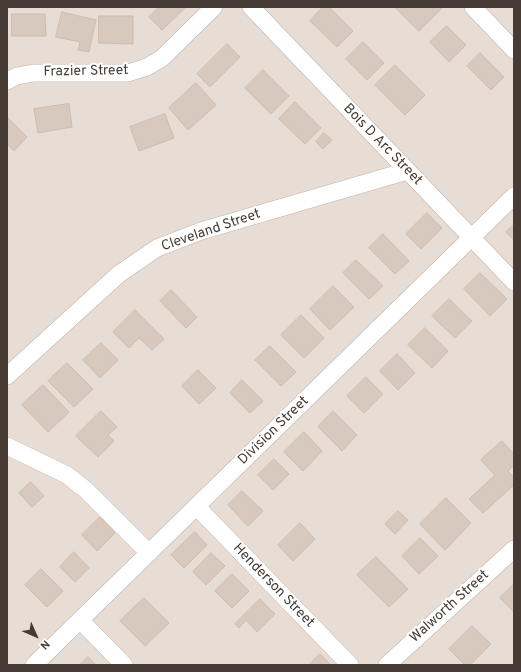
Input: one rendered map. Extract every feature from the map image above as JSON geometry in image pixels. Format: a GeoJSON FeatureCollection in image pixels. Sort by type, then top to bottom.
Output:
{"type":"FeatureCollection","features":[{"type":"Feature","properties":{"kind":"street","name":"Frazier Street"},"geometry":{"type":"LineString","coordinates":[[7,81],[17,76],[34,73],[128,73],[147,68],[162,58],[214,7]]}},
{"type":"Feature","properties":{"kind":"street","name":"Bois D Arc Street"},"geometry":{"type":"LineString","coordinates":[[251,7],[514,282]]}},
{"type":"Feature","properties":{"kind":"street"},"geometry":{"type":"LineString","coordinates":[[473,7],[514,50]]}},
{"type":"Feature","properties":{"kind":"street","name":"Cleveland Street"},"geometry":{"type":"LineString","coordinates":[[7,376],[119,274],[156,248],[201,231],[407,171]]}},
{"type":"Feature","properties":{"kind":"street","name":"Division Street"},"geometry":{"type":"LineString","coordinates":[[34,665],[514,196]]}},
{"type":"Feature","properties":{"kind":"street"},"geometry":{"type":"LineString","coordinates":[[7,446],[67,475],[86,490],[149,553]]}},
{"type":"Feature","properties":{"kind":"street","name":"Henderson Street"},"geometry":{"type":"LineString","coordinates":[[197,507],[350,665]]}},
{"type":"Feature","properties":{"kind":"street","name":"Walworth Street"},"geometry":{"type":"LineString","coordinates":[[387,665],[514,549]]}},
{"type":"Feature","properties":{"kind":"street"},"geometry":{"type":"LineString","coordinates":[[80,620],[124,665]]}},
{"type":"Feature","properties":{"kind":"shaded area"},"geometry":{"type":"Polygon","coordinates":[[[7,7],[514,7],[514,665],[7,665],[7,7]]]}},
{"type":"Feature","properties":{"kind":"building"},"geometry":{"type":"Polygon","coordinates":[[[159,7],[186,7],[162,30],[149,17],[159,7]]]}},
{"type":"Feature","properties":{"kind":"building"},"geometry":{"type":"Polygon","coordinates":[[[323,7],[329,7],[353,31],[337,47],[310,21],[323,7]]]}},
{"type":"Feature","properties":{"kind":"building"},"geometry":{"type":"Polygon","coordinates":[[[395,7],[443,7],[419,31],[395,7]]]}},
{"type":"Feature","properties":{"kind":"building"},"geometry":{"type":"Polygon","coordinates":[[[62,12],[96,20],[89,52],[78,50],[80,42],[56,37],[62,12]]]}},
{"type":"Feature","properties":{"kind":"building"},"geometry":{"type":"Polygon","coordinates":[[[12,14],[45,14],[46,36],[12,36],[12,14]]]}},
{"type":"Feature","properties":{"kind":"building"},"geometry":{"type":"Polygon","coordinates":[[[99,16],[133,16],[133,44],[99,43],[99,16]]]}},
{"type":"Feature","properties":{"kind":"building"},"geometry":{"type":"Polygon","coordinates":[[[447,26],[466,45],[449,62],[430,42],[447,26]]]}},
{"type":"Feature","properties":{"kind":"building"},"geometry":{"type":"Polygon","coordinates":[[[363,42],[384,63],[367,80],[346,59],[363,42]]]}},
{"type":"Feature","properties":{"kind":"building"},"geometry":{"type":"Polygon","coordinates":[[[227,44],[240,57],[210,87],[197,74],[227,44]]]}},
{"type":"Feature","properties":{"kind":"building"},"geometry":{"type":"Polygon","coordinates":[[[480,53],[504,77],[491,90],[467,66],[480,53]]]}},
{"type":"Feature","properties":{"kind":"building"},"geometry":{"type":"Polygon","coordinates":[[[395,65],[425,95],[405,115],[375,85],[395,65]]]}},
{"type":"Feature","properties":{"kind":"building"},"geometry":{"type":"Polygon","coordinates":[[[263,70],[289,96],[271,114],[245,88],[263,70]]]}},
{"type":"Feature","properties":{"kind":"building"},"geometry":{"type":"Polygon","coordinates":[[[196,83],[216,105],[188,130],[169,108],[196,83]]]}},
{"type":"Feature","properties":{"kind":"building"},"geometry":{"type":"Polygon","coordinates":[[[295,102],[321,128],[305,144],[279,119],[295,102]]]}},
{"type":"Feature","properties":{"kind":"building"},"geometry":{"type":"Polygon","coordinates":[[[69,104],[72,127],[38,133],[34,109],[69,104]]]}},
{"type":"Feature","properties":{"kind":"building"},"geometry":{"type":"Polygon","coordinates":[[[165,114],[174,138],[139,151],[130,127],[165,114]]]}},
{"type":"Feature","properties":{"kind":"building"},"geometry":{"type":"Polygon","coordinates":[[[7,117],[27,137],[14,151],[7,144],[7,117]]]}},
{"type":"Feature","properties":{"kind":"building"},"geometry":{"type":"Polygon","coordinates":[[[324,133],[332,140],[323,149],[316,142],[324,133]]]}},
{"type":"Feature","properties":{"kind":"building"},"geometry":{"type":"Polygon","coordinates":[[[427,213],[442,228],[421,249],[406,234],[427,213]]]}},
{"type":"Feature","properties":{"kind":"building"},"geometry":{"type":"Polygon","coordinates":[[[514,225],[514,240],[506,232],[514,225]]]}},
{"type":"Feature","properties":{"kind":"building"},"geometry":{"type":"Polygon","coordinates":[[[383,234],[409,261],[395,274],[369,248],[383,234]]]}},
{"type":"Feature","properties":{"kind":"building"},"geometry":{"type":"Polygon","coordinates":[[[356,260],[383,286],[369,299],[343,273],[356,260]]]}},
{"type":"Feature","properties":{"kind":"building"},"geometry":{"type":"Polygon","coordinates":[[[480,273],[507,299],[490,316],[464,289],[480,273]]]}},
{"type":"Feature","properties":{"kind":"building"},"geometry":{"type":"Polygon","coordinates":[[[333,286],[354,307],[330,330],[310,309],[333,286]]]}},
{"type":"Feature","properties":{"kind":"building"},"geometry":{"type":"Polygon","coordinates":[[[171,290],[197,317],[186,328],[160,301],[171,290]]]}},
{"type":"Feature","properties":{"kind":"building"},"geometry":{"type":"Polygon","coordinates":[[[449,299],[472,321],[455,338],[432,316],[449,299]]]}},
{"type":"Feature","properties":{"kind":"building"},"geometry":{"type":"Polygon","coordinates":[[[135,310],[164,339],[152,350],[139,338],[129,348],[113,332],[135,310]]]}},
{"type":"Feature","properties":{"kind":"building"},"geometry":{"type":"Polygon","coordinates":[[[301,315],[324,338],[304,358],[281,335],[301,315]]]}},
{"type":"Feature","properties":{"kind":"building"},"geometry":{"type":"Polygon","coordinates":[[[425,328],[448,351],[432,368],[408,345],[425,328]]]}},
{"type":"Feature","properties":{"kind":"building"},"geometry":{"type":"Polygon","coordinates":[[[101,343],[118,360],[100,378],[83,360],[101,343]]]}},
{"type":"Feature","properties":{"kind":"building"},"geometry":{"type":"Polygon","coordinates":[[[270,346],[296,372],[281,386],[255,360],[270,346]]]}},
{"type":"Feature","properties":{"kind":"building"},"geometry":{"type":"Polygon","coordinates":[[[397,354],[415,373],[398,390],[380,371],[397,354]]]}},
{"type":"Feature","properties":{"kind":"building"},"geometry":{"type":"Polygon","coordinates":[[[67,363],[93,389],[74,407],[48,381],[67,363]]]}},
{"type":"Feature","properties":{"kind":"building"},"geometry":{"type":"Polygon","coordinates":[[[198,370],[216,388],[199,404],[182,386],[198,370]]]}},
{"type":"Feature","properties":{"kind":"building"},"geometry":{"type":"Polygon","coordinates":[[[366,377],[383,394],[364,413],[347,396],[366,377]]]}},
{"type":"Feature","properties":{"kind":"building"},"geometry":{"type":"Polygon","coordinates":[[[242,380],[263,401],[250,413],[230,393],[242,380]]]}},
{"type":"Feature","properties":{"kind":"building"},"geometry":{"type":"Polygon","coordinates":[[[43,385],[69,412],[48,432],[22,405],[43,385]]]}},
{"type":"Feature","properties":{"kind":"building"},"geometry":{"type":"Polygon","coordinates":[[[101,411],[117,427],[108,435],[114,441],[98,457],[76,436],[101,411]]]}},
{"type":"Feature","properties":{"kind":"building"},"geometry":{"type":"Polygon","coordinates":[[[333,411],[357,435],[342,451],[318,427],[333,411]]]}},
{"type":"Feature","properties":{"kind":"building"},"geometry":{"type":"Polygon","coordinates":[[[304,432],[322,451],[303,471],[284,452],[304,432]]]}},
{"type":"Feature","properties":{"kind":"building"},"geometry":{"type":"Polygon","coordinates":[[[502,441],[514,454],[514,465],[508,471],[514,478],[514,485],[483,513],[469,499],[495,475],[481,460],[502,441]]]}},
{"type":"Feature","properties":{"kind":"building"},"geometry":{"type":"Polygon","coordinates":[[[274,459],[289,474],[273,490],[258,475],[274,459]]]}},
{"type":"Feature","properties":{"kind":"building"},"geometry":{"type":"Polygon","coordinates":[[[31,482],[44,496],[32,507],[19,493],[31,482]]]}},
{"type":"Feature","properties":{"kind":"building"},"geometry":{"type":"Polygon","coordinates":[[[242,491],[263,511],[248,526],[228,505],[242,491]]]}},
{"type":"Feature","properties":{"kind":"building"},"geometry":{"type":"Polygon","coordinates":[[[446,498],[471,523],[445,550],[420,524],[446,498]]]}},
{"type":"Feature","properties":{"kind":"building"},"geometry":{"type":"Polygon","coordinates":[[[398,511],[408,520],[395,534],[385,524],[398,511]]]}},
{"type":"Feature","properties":{"kind":"building"},"geometry":{"type":"Polygon","coordinates":[[[100,517],[115,533],[97,551],[82,535],[100,517]]]}},
{"type":"Feature","properties":{"kind":"building"},"geometry":{"type":"Polygon","coordinates":[[[300,523],[315,539],[293,561],[278,545],[300,523]]]}},
{"type":"Feature","properties":{"kind":"building"},"geometry":{"type":"Polygon","coordinates":[[[195,532],[207,545],[184,568],[171,555],[195,532]]]}},
{"type":"Feature","properties":{"kind":"building"},"geometry":{"type":"Polygon","coordinates":[[[420,538],[438,556],[419,574],[402,556],[420,538]]]}},
{"type":"Feature","properties":{"kind":"building"},"geometry":{"type":"Polygon","coordinates":[[[74,552],[89,568],[75,582],[60,567],[74,552]]]}},
{"type":"Feature","properties":{"kind":"building"},"geometry":{"type":"Polygon","coordinates":[[[211,553],[225,566],[206,585],[193,572],[211,553]]]}},
{"type":"Feature","properties":{"kind":"building"},"geometry":{"type":"Polygon","coordinates":[[[376,557],[408,589],[389,607],[357,575],[376,557]]]}},
{"type":"Feature","properties":{"kind":"building"},"geometry":{"type":"Polygon","coordinates":[[[41,569],[63,591],[47,607],[25,585],[41,569]]]}},
{"type":"Feature","properties":{"kind":"building"},"geometry":{"type":"Polygon","coordinates":[[[232,574],[249,591],[232,608],[215,591],[232,574]]]}},
{"type":"Feature","properties":{"kind":"building"},"geometry":{"type":"Polygon","coordinates":[[[514,584],[514,612],[500,598],[514,584]]]}},
{"type":"Feature","properties":{"kind":"building"},"geometry":{"type":"Polygon","coordinates":[[[144,598],[169,623],[145,646],[120,621],[144,598]]]}},
{"type":"Feature","properties":{"kind":"building"},"geometry":{"type":"Polygon","coordinates":[[[260,599],[275,614],[257,632],[246,620],[239,628],[235,624],[260,599]]]}},
{"type":"Feature","properties":{"kind":"building"},"geometry":{"type":"Polygon","coordinates":[[[472,626],[491,644],[470,665],[465,665],[449,649],[472,626]]]}},
{"type":"Feature","properties":{"kind":"building"},"geometry":{"type":"Polygon","coordinates":[[[320,654],[331,665],[309,665],[320,654]]]}},
{"type":"Feature","properties":{"kind":"building"},"geometry":{"type":"Polygon","coordinates":[[[88,657],[96,665],[80,665],[88,657]]]}}]}
